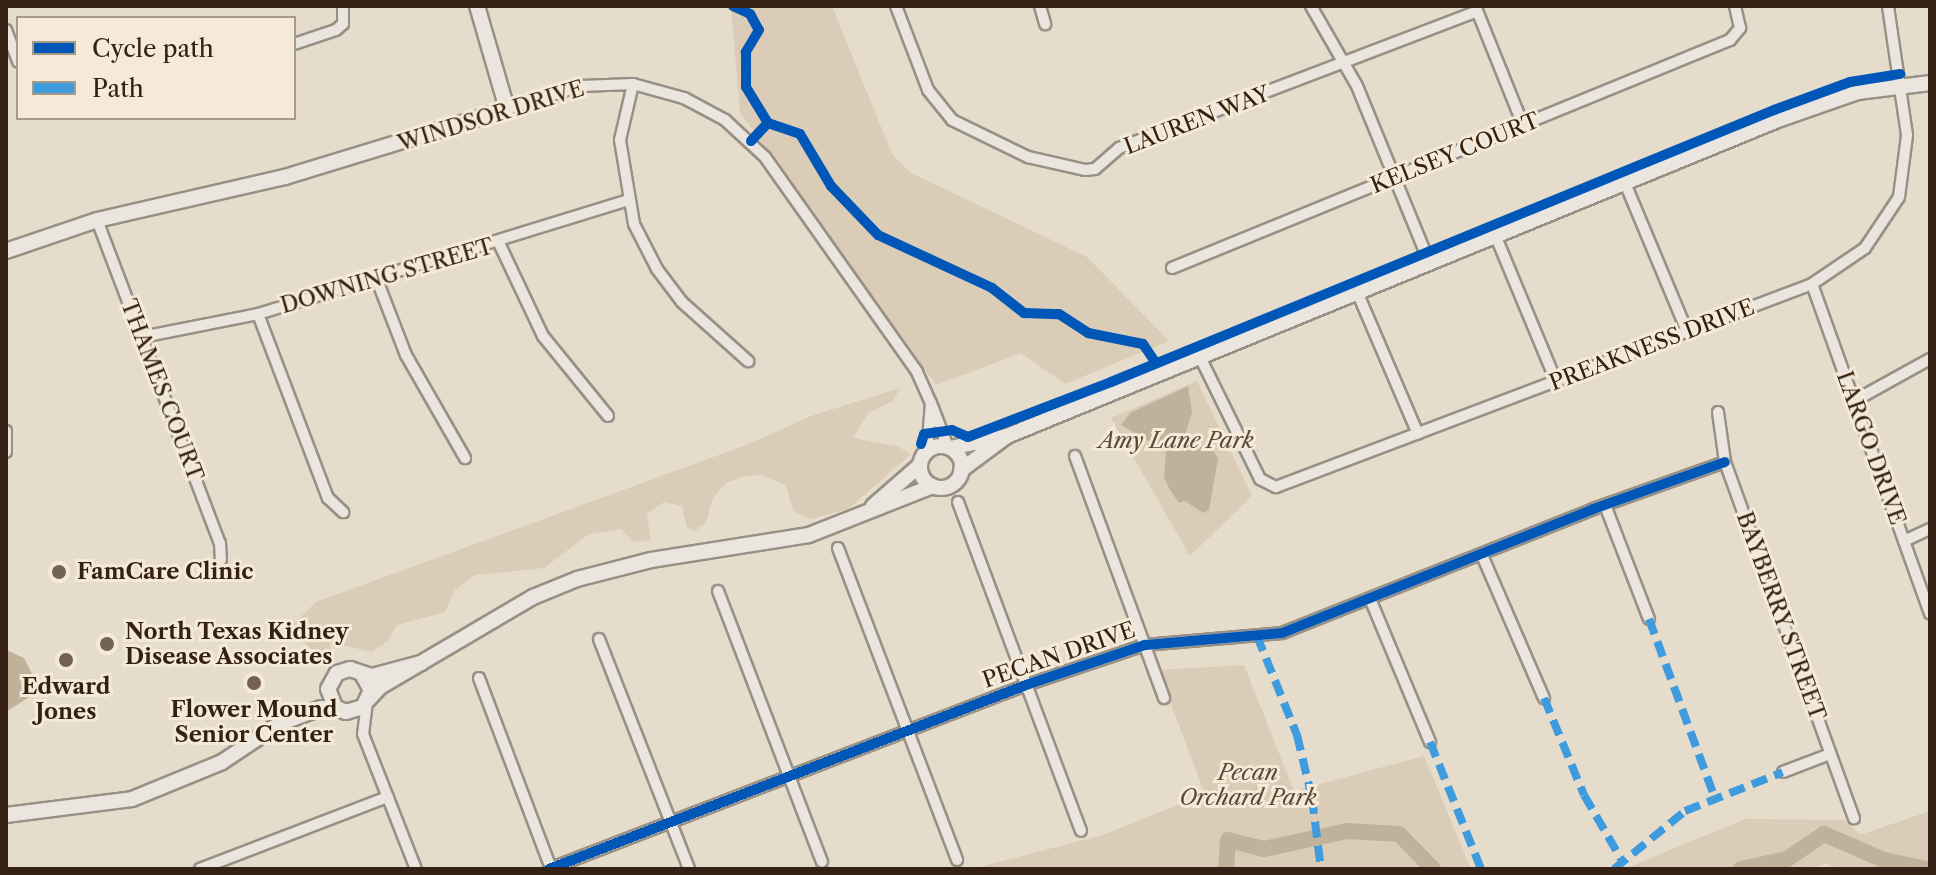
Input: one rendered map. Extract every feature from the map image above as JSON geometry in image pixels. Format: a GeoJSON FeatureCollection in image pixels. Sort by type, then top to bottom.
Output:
{"type":"FeatureCollection","features":[{"type":"Feature","properties":{"kind":"street"},"geometry":{"type":"LineString","coordinates":[[296,43],[343,24],[343,6]]}},
{"type":"Feature","properties":{"kind":"street"},"geometry":{"type":"LineString","coordinates":[[477,6],[507,109]]}},
{"type":"Feature","properties":{"kind":"street","name":"LAUREN WAY"},"geometry":{"type":"LineString","coordinates":[[896,6],[928,90],[952,120],[1028,157],[1085,170],[1095,169],[1119,148],[1346,64],[1476,8]]}},
{"type":"Feature","properties":{"kind":"street"},"geometry":{"type":"LineString","coordinates":[[1040,6],[1045,24]]}},
{"type":"Feature","properties":{"kind":"street"},"geometry":{"type":"LineString","coordinates":[[1311,6],[1346,64],[1430,264]]}},
{"type":"Feature","properties":{"kind":"street","name":"KELSEY COURT"},"geometry":{"type":"LineString","coordinates":[[1172,268],[1737,34],[1735,6]]}},
{"type":"Feature","properties":{"kind":"street","name":"PREAKNESS DRIVE"},"geometry":{"type":"LineString","coordinates":[[1201,359],[1268,487],[1418,434],[1812,284],[1865,248],[1899,197],[1907,135],[1888,6]]}},
{"type":"Feature","properties":{"kind":"street"},"geometry":{"type":"LineString","coordinates":[[1476,8],[1523,125]]}},
{"type":"Feature","properties":{"kind":"street"},"geometry":{"type":"LineString","coordinates":[[6,30],[16,57]]}},
{"type":"Feature","properties":{"kind":"street"},"geometry":{"type":"LineString","coordinates":[[873,506],[923,458],[949,447],[1007,436],[1812,107],[1901,85],[1930,83]]}},
{"type":"Feature","properties":{"kind":"street"},"geometry":{"type":"LineString","coordinates":[[633,84],[620,140],[628,200],[657,269],[682,302],[748,361]]}},
{"type":"Feature","properties":{"kind":"street","name":"WINDSOR DRIVE"},"geometry":{"type":"LineString","coordinates":[[6,251],[97,220],[285,177],[581,86],[633,84],[704,107],[749,139],[917,372],[949,447]]}},
{"type":"Feature","properties":{"kind":"street"},"geometry":{"type":"LineString","coordinates":[[1625,183],[1687,331]]}},
{"type":"Feature","properties":{"kind":"street","name":"DOWNING STREET"},"geometry":{"type":"LineString","coordinates":[[142,337],[258,314],[499,243],[628,200]]}},
{"type":"Feature","properties":{"kind":"street","name":"THAMES COURT"},"geometry":{"type":"LineString","coordinates":[[97,220],[220,543],[221,560]]}},
{"type":"Feature","properties":{"kind":"street"},"geometry":{"type":"LineString","coordinates":[[1496,237],[1556,381]]}},
{"type":"Feature","properties":{"kind":"street"},"geometry":{"type":"LineString","coordinates":[[499,243],[543,336],[608,416]]}},
{"type":"Feature","properties":{"kind":"street"},"geometry":{"type":"LineString","coordinates":[[377,280],[406,355],[465,458]]}},
{"type":"Feature","properties":{"kind":"street","name":"LARGO DRIVE"},"geometry":{"type":"LineString","coordinates":[[1812,284],[1930,613]]}},
{"type":"Feature","properties":{"kind":"street"},"geometry":{"type":"LineString","coordinates":[[1358,294],[1418,434]]}},
{"type":"Feature","properties":{"kind":"street"},"geometry":{"type":"LineString","coordinates":[[258,314],[328,498],[343,512]]}},
{"type":"Feature","properties":{"kind":"street"},"geometry":{"type":"LineString","coordinates":[[1854,401],[1930,359]]}},
{"type":"Feature","properties":{"kind":"street","name":"WINDSOR DRIVE"},"geometry":{"type":"LineString","coordinates":[[923,458],[933,430],[931,403]]}},
{"type":"Feature","properties":{"kind":"street","name":"BAYBERRY STREET"},"geometry":{"type":"LineString","coordinates":[[1718,412],[1725,462],[1854,818]]}},
{"type":"Feature","properties":{"kind":"street"},"geometry":{"type":"LineString","coordinates":[[6,431],[6,452]]}},
{"type":"Feature","properties":{"kind":"street"},"geometry":{"type":"LineString","coordinates":[[6,815],[132,799],[222,762],[279,724],[321,708],[352,712],[368,701],[380,687],[533,597],[577,579],[651,560],[809,535],[873,506],[933,486],[951,485],[961,470],[1007,436]]}},
{"type":"Feature","properties":{"kind":"street"},"geometry":{"type":"LineString","coordinates":[[949,447],[961,470]]}},
{"type":"Feature","properties":{"kind":"street"},"geometry":{"type":"LineString","coordinates":[[1075,456],[1164,698]]}},
{"type":"Feature","properties":{"kind":"street"},"geometry":{"type":"LineString","coordinates":[[923,458],[933,486]]}},
{"type":"Feature","properties":{"kind":"street","name":"PECAN DRIVE"},"geometry":{"type":"LineString","coordinates":[[550,869],[1026,685],[1145,645],[1273,635],[1371,601],[1605,505],[1725,462]]}},
{"type":"Feature","properties":{"kind":"street"},"geometry":{"type":"LineString","coordinates":[[958,502],[1081,831]]}},
{"type":"Feature","properties":{"kind":"street"},"geometry":{"type":"LineString","coordinates":[[1605,505],[1649,619]]}},
{"type":"Feature","properties":{"kind":"street"},"geometry":{"type":"LineString","coordinates":[[1904,541],[1930,529]]}},
{"type":"Feature","properties":{"kind":"street"},"geometry":{"type":"LineString","coordinates":[[838,548],[957,860]]}},
{"type":"Feature","properties":{"kind":"street"},"geometry":{"type":"LineString","coordinates":[[1482,555],[1544,698]]}},
{"type":"Feature","properties":{"kind":"street"},"geometry":{"type":"LineString","coordinates":[[718,591],[822,862]]}},
{"type":"Feature","properties":{"kind":"street"},"geometry":{"type":"LineString","coordinates":[[1371,601],[1430,742]]}},
{"type":"Feature","properties":{"kind":"street"},"geometry":{"type":"LineString","coordinates":[[599,639],[689,869]]}},
{"type":"Feature","properties":{"kind":"street"},"geometry":{"type":"LineString","coordinates":[[279,724],[284,714],[316,698],[343,670],[372,676],[422,662]]}},
{"type":"Feature","properties":{"kind":"street"},"geometry":{"type":"LineString","coordinates":[[362,674],[370,684],[363,734]]}},
{"type":"Feature","properties":{"kind":"street"},"geometry":{"type":"LineString","coordinates":[[479,678],[550,869]]}},
{"type":"Feature","properties":{"kind":"street"},"geometry":{"type":"LineString","coordinates":[[329,683],[328,696],[363,734],[416,869]]}},
{"type":"Feature","properties":{"kind":"street"},"geometry":{"type":"LineString","coordinates":[[1783,772],[1830,754]]}},
{"type":"Feature","properties":{"kind":"street"},"geometry":{"type":"LineString","coordinates":[[200,869],[388,797]]}},
{"type":"Feature","properties":{"kind":"green space"},"geometry":{"type":"Polygon","coordinates":[[[731,6],[832,6],[892,154],[911,173],[1087,257],[1169,341],[1065,384],[1021,353],[936,385],[740,112],[731,6]]]}},
{"type":"Feature","properties":{"kind":"green space","name":"Amy Lane Park"},"geometry":{"type":"Polygon","coordinates":[[[1197,381],[1252,496],[1190,556],[1111,418],[1197,381]]]}},
{"type":"Feature","properties":{"kind":"green space"},"geometry":{"type":"Polygon","coordinates":[[[900,388],[893,401],[868,413],[853,438],[899,447],[911,454],[848,509],[810,519],[793,511],[786,485],[760,475],[745,476],[726,483],[713,498],[706,522],[695,531],[687,528],[682,506],[664,502],[647,514],[651,540],[634,542],[621,529],[589,534],[544,568],[475,575],[455,590],[445,612],[397,625],[388,641],[372,652],[329,642],[334,658],[326,668],[291,626],[316,602],[749,444],[811,416],[900,388]]]}},
{"type":"Feature","properties":{"kind":"green space","name":"Pecan Orchard Park"},"geometry":{"type":"Polygon","coordinates":[[[1244,665],[1294,791],[1424,756],[1471,869],[971,869],[1103,835],[1205,794],[1158,670],[1244,665]]]}},
{"type":"Feature","properties":{"kind":"green space"},"geometry":{"type":"Polygon","coordinates":[[[1930,811],[1930,869],[1835,869],[1828,863],[1807,869],[1624,869],[1745,819],[1844,820],[1860,835],[1930,811]]]}},
{"type":"Feature","properties":{"kind":"shaded area"},"geometry":{"type":"Polygon","coordinates":[[[1188,386],[1192,412],[1184,439],[1212,447],[1218,459],[1209,510],[1203,513],[1185,501],[1179,503],[1170,490],[1164,477],[1166,451],[1121,425],[1130,413],[1188,386]]]}},
{"type":"Feature","properties":{"kind":"shaded area"},"geometry":{"type":"Polygon","coordinates":[[[6,650],[24,658],[40,690],[6,712],[6,650]]]}},
{"type":"Feature","properties":{"kind":"waterway"},"geometry":{"type":"LineString","coordinates":[[1226,869],[1228,840],[1264,849],[1347,831],[1399,834],[1433,869]]}},
{"type":"Feature","properties":{"kind":"waterway"},"geometry":{"type":"LineString","coordinates":[[1741,869],[1787,859],[1824,834],[1884,860],[1927,869]]}},
{"type":"Feature","properties":{"kind":"marked path"},"geometry":{"type":"LineString","coordinates":[[1649,619],[1715,798]]}},
{"type":"Feature","properties":{"kind":"marked path"},"geometry":{"type":"LineString","coordinates":[[1257,636],[1297,735],[1312,798],[1321,869]]}},
{"type":"Feature","properties":{"kind":"marked path"},"geometry":{"type":"LineString","coordinates":[[1544,698],[1584,795],[1624,864]]}},
{"type":"Feature","properties":{"kind":"marked path"},"geometry":{"type":"LineString","coordinates":[[1430,742],[1481,869]]}},
{"type":"Feature","properties":{"kind":"marked path"},"geometry":{"type":"LineString","coordinates":[[1614,869],[1685,811],[1783,772]]}},
{"type":"Feature","properties":{"kind":"cycle path"},"geometry":{"type":"LineString","coordinates":[[733,6],[750,14],[759,30],[746,52],[746,87],[768,123]]}},
{"type":"Feature","properties":{"kind":"cycle path"},"geometry":{"type":"LineString","coordinates":[[921,444],[924,434],[952,430],[968,437],[1111,382],[1774,110],[1850,82],[1900,74]]}},
{"type":"Feature","properties":{"kind":"cycle path"},"geometry":{"type":"LineString","coordinates":[[751,141],[768,123],[800,134],[831,186],[878,235],[992,288],[1024,313],[1059,314],[1088,333],[1143,344],[1156,363]]}},
{"type":"Feature","properties":{"kind":"cycle path"},"geometry":{"type":"LineString","coordinates":[[549,869],[1026,685],[1145,645],[1282,633],[1593,509],[1725,462]]}},
{"type":"Feature","properties":{"kind":"place","name":"FamCare Clinic"},"geometry":{"type":"Point","coordinates":[59,572]}},
{"type":"Feature","properties":{"kind":"place","name":"North Texas Kidney Disease Associates"},"geometry":{"type":"Point","coordinates":[107,644]}},
{"type":"Feature","properties":{"kind":"place","name":"Edward Jones"},"geometry":{"type":"Point","coordinates":[66,660]}},
{"type":"Feature","properties":{"kind":"place","name":"Flower Mound Senior Center"},"geometry":{"type":"Point","coordinates":[254,683]}}]}
